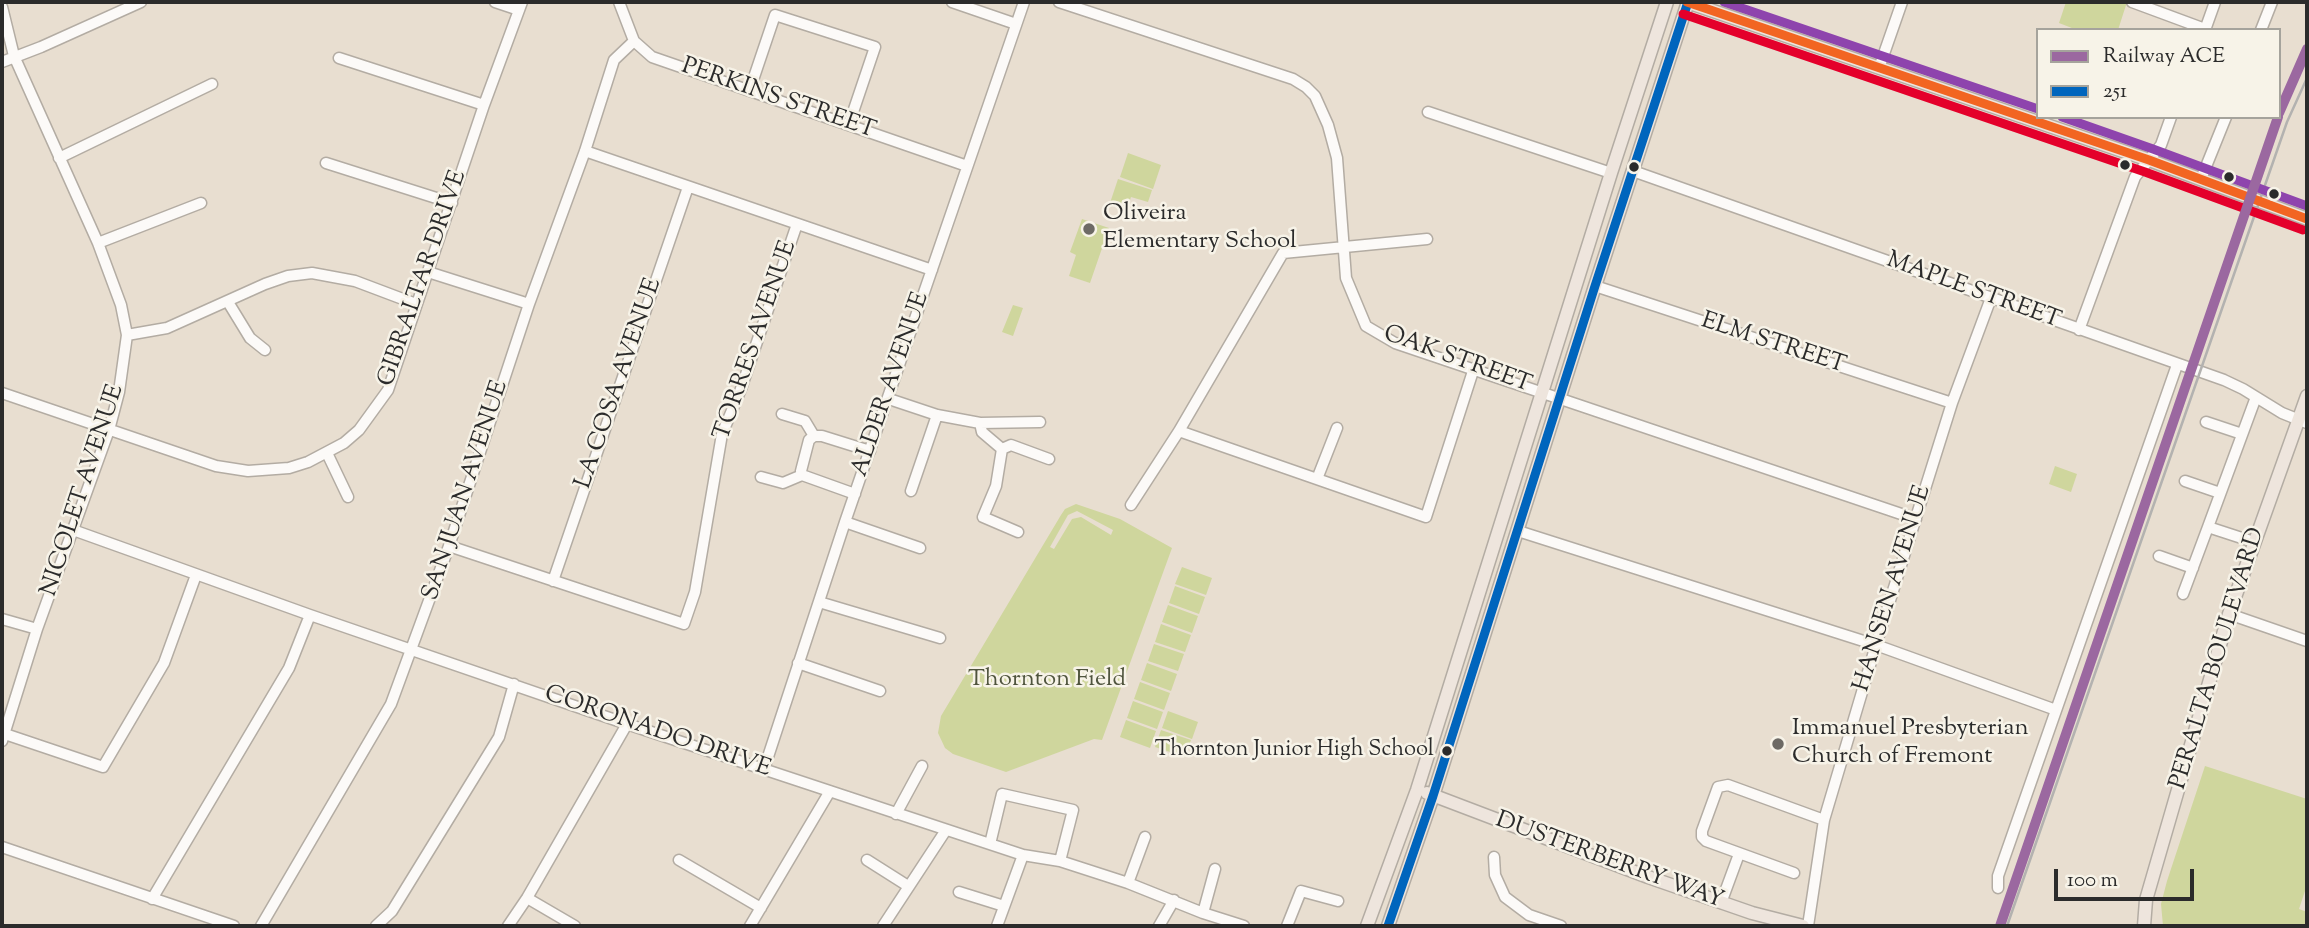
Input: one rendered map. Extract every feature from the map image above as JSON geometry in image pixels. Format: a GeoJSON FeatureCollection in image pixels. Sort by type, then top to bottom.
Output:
{"type":"FeatureCollection","features":[{"type":"Feature","properties":{"kind":"main road"},"geometry":{"type":"LineString","coordinates":[[1367,926],[1417,789],[1667,2]]}},
{"type":"Feature","properties":{"kind":"main road"},"geometry":{"type":"LineString","coordinates":[[1388,926],[1433,796],[1688,2],[2149,160],[2307,219]]}},
{"type":"Feature","properties":{"kind":"main road","name":"PERALTA BOULEVARD"},"geometry":{"type":"LineString","coordinates":[[2144,926],[2146,900],[2229,614],[2254,542],[2303,421],[2307,396]]}},
{"type":"Feature","properties":{"kind":"main road","name":"DUSTERBERRY WAY"},"geometry":{"type":"LineString","coordinates":[[1417,789],[1504,824],[1752,914],[1805,926]]}},
{"type":"Feature","properties":{"kind":"street"},"geometry":{"type":"LineString","coordinates":[[2,62],[141,2]]}},
{"type":"Feature","properties":{"kind":"street"},"geometry":{"type":"LineString","coordinates":[[495,2],[521,6]]}},
{"type":"Feature","properties":{"kind":"street"},"geometry":{"type":"LineString","coordinates":[[620,2],[634,41]]}},
{"type":"Feature","properties":{"kind":"street"},"geometry":{"type":"LineString","coordinates":[[952,2],[1016,23]]}},
{"type":"Feature","properties":{"kind":"street","name":"ALDER AVENUE"},"geometry":{"type":"LineString","coordinates":[[764,769],[845,522],[1024,2]]}},
{"type":"Feature","properties":{"kind":"street","name":"OAK STREET"},"geometry":{"type":"LineString","coordinates":[[1059,2],[1293,79],[1315,96],[1328,125],[1337,158],[1346,278],[1366,326],[1395,342],[1916,519]]}},
{"type":"Feature","properties":{"kind":"street"},"geometry":{"type":"LineString","coordinates":[[1879,68],[1902,2]]}},
{"type":"Feature","properties":{"kind":"street"},"geometry":{"type":"LineString","coordinates":[[2132,2],[2202,28]]}},
{"type":"Feature","properties":{"kind":"street"},"geometry":{"type":"LineString","coordinates":[[2205,28],[2215,2]]}},
{"type":"Feature","properties":{"kind":"street"},"geometry":{"type":"LineString","coordinates":[[2262,28],[2272,2]]}},
{"type":"Feature","properties":{"kind":"street","name":"GIBRALTAR DRIVE"},"geometry":{"type":"LineString","coordinates":[[2,393],[216,467],[248,471],[289,468],[344,443],[359,430],[388,390],[484,105],[521,6]]}},
{"type":"Feature","properties":{"kind":"street","name":"NICOLET AVENUE"},"geometry":{"type":"LineString","coordinates":[[2,7],[14,56],[98,243],[121,305],[127,335],[119,392],[109,430],[37,629],[3,736]]}},
{"type":"Feature","properties":{"kind":"street"},"geometry":{"type":"LineString","coordinates":[[750,89],[775,15],[875,47],[849,124]]}},
{"type":"Feature","properties":{"kind":"street","name":"PERKINS STREET"},"geometry":{"type":"LineString","coordinates":[[634,41],[652,57],[967,166]]}},
{"type":"Feature","properties":{"kind":"street","name":"SAN JUAN AVENUE"},"geometry":{"type":"LineString","coordinates":[[261,926],[391,704],[413,650],[614,60],[634,41]]}},
{"type":"Feature","properties":{"kind":"street"},"geometry":{"type":"LineString","coordinates":[[339,58],[484,105]]}},
{"type":"Feature","properties":{"kind":"street"},"geometry":{"type":"LineString","coordinates":[[59,158],[212,84]]}},
{"type":"Feature","properties":{"kind":"street"},"geometry":{"type":"LineString","coordinates":[[1428,112],[1611,173]]}},
{"type":"Feature","properties":{"kind":"street"},"geometry":{"type":"LineString","coordinates":[[2079,330],[2135,177],[2161,145],[2170,119]]}},
{"type":"Feature","properties":{"kind":"street"},"geometry":{"type":"LineString","coordinates":[[2201,179],[2225,119]]}},
{"type":"Feature","properties":{"kind":"street"},"geometry":{"type":"LineString","coordinates":[[585,151],[932,270]]}},
{"type":"Feature","properties":{"kind":"street"},"geometry":{"type":"LineString","coordinates":[[326,163],[452,203]]}},
{"type":"Feature","properties":{"kind":"street","name":"MAPLE STREET"},"geometry":{"type":"LineString","coordinates":[[1633,171],[2224,380],[2281,413],[2303,421]]}},
{"type":"Feature","properties":{"kind":"street","name":"LA COSA AVENUE"},"geometry":{"type":"LineString","coordinates":[[553,581],[688,187]]}},
{"type":"Feature","properties":{"kind":"street"},"geometry":{"type":"LineString","coordinates":[[98,243],[201,202]]}},
{"type":"Feature","properties":{"kind":"street","name":"TORRES AVENUE"},"geometry":{"type":"LineString","coordinates":[[553,581],[684,624],[695,592],[722,433],[741,389],[797,224]]}},
{"type":"Feature","properties":{"kind":"street"},"geometry":{"type":"LineString","coordinates":[[1131,505],[1179,431],[1283,253],[1427,239]]}},
{"type":"Feature","properties":{"kind":"street"},"geometry":{"type":"LineString","coordinates":[[428,272],[529,304]]}},
{"type":"Feature","properties":{"kind":"street"},"geometry":{"type":"LineString","coordinates":[[127,335],[167,328],[265,284],[288,276],[312,273],[355,281],[416,304]]}},
{"type":"Feature","properties":{"kind":"street","name":"ELM STREET"},"geometry":{"type":"LineString","coordinates":[[1595,286],[1951,403]]}},
{"type":"Feature","properties":{"kind":"street","name":"HANSEN AVENUE"},"geometry":{"type":"LineString","coordinates":[[1805,926],[1824,820],[1951,403],[1991,298]]}},
{"type":"Feature","properties":{"kind":"street"},"geometry":{"type":"LineString","coordinates":[[228,302],[250,338],[265,350]]}},
{"type":"Feature","properties":{"kind":"street"},"geometry":{"type":"LineString","coordinates":[[1998,888],[1998,876],[2177,365]]}},
{"type":"Feature","properties":{"kind":"street"},"geometry":{"type":"LineString","coordinates":[[1179,431],[1426,517],[1474,368]]}},
{"type":"Feature","properties":{"kind":"street"},"geometry":{"type":"LineString","coordinates":[[2183,594],[2256,397]]}},
{"type":"Feature","properties":{"kind":"street"},"geometry":{"type":"LineString","coordinates":[[889,399],[937,415],[980,423],[1040,422]]}},
{"type":"Feature","properties":{"kind":"street"},"geometry":{"type":"LineString","coordinates":[[782,414],[805,421],[814,436]]}},
{"type":"Feature","properties":{"kind":"street"},"geometry":{"type":"LineString","coordinates":[[911,491],[937,415]]}},
{"type":"Feature","properties":{"kind":"street"},"geometry":{"type":"LineString","coordinates":[[2206,422],[2242,434]]}},
{"type":"Feature","properties":{"kind":"street"},"geometry":{"type":"LineString","coordinates":[[980,423],[982,432],[1002,449]]}},
{"type":"Feature","properties":{"kind":"street"},"geometry":{"type":"LineString","coordinates":[[1317,479],[1337,428]]}},
{"type":"Feature","properties":{"kind":"street"},"geometry":{"type":"LineString","coordinates":[[802,475],[809,440],[814,436],[870,451]]}},
{"type":"Feature","properties":{"kind":"street"},"geometry":{"type":"LineString","coordinates":[[1002,449],[1011,445],[1049,459]]}},
{"type":"Feature","properties":{"kind":"street"},"geometry":{"type":"LineString","coordinates":[[1002,449],[996,486],[983,517],[1018,532]]}},
{"type":"Feature","properties":{"kind":"street"},"geometry":{"type":"LineString","coordinates":[[327,453],[348,498]]}},
{"type":"Feature","properties":{"kind":"street"},"geometry":{"type":"LineString","coordinates":[[761,477],[783,483],[802,475],[855,494]]}},
{"type":"Feature","properties":{"kind":"street"},"geometry":{"type":"LineString","coordinates":[[2185,481],[2220,493]]}},
{"type":"Feature","properties":{"kind":"street"},"geometry":{"type":"LineString","coordinates":[[845,522],[920,548]]}},
{"type":"Feature","properties":{"kind":"street"},"geometry":{"type":"LineString","coordinates":[[2208,527],[2254,542]]}},
{"type":"Feature","properties":{"kind":"street","name":"CORONADO DRIVE"},"geometry":{"type":"LineString","coordinates":[[73,530],[627,724],[1023,856],[1060,861],[1128,883],[1244,926]]}},
{"type":"Feature","properties":{"kind":"street"},"geometry":{"type":"LineString","coordinates":[[1518,531],[1876,645],[2056,710]]}},
{"type":"Feature","properties":{"kind":"street"},"geometry":{"type":"LineString","coordinates":[[449,546],[553,581]]}},
{"type":"Feature","properties":{"kind":"street"},"geometry":{"type":"LineString","coordinates":[[2159,556],[2193,568]]}},
{"type":"Feature","properties":{"kind":"street"},"geometry":{"type":"LineString","coordinates":[[3,736],[103,767],[164,663],[196,575]]}},
{"type":"Feature","properties":{"kind":"street"},"geometry":{"type":"LineString","coordinates":[[819,602],[940,638]]}},
{"type":"Feature","properties":{"kind":"street"},"geometry":{"type":"LineString","coordinates":[[2229,614],[2307,641]]}},
{"type":"Feature","properties":{"kind":"street"},"geometry":{"type":"LineString","coordinates":[[152,899],[289,668],[310,615]]}},
{"type":"Feature","properties":{"kind":"street"},"geometry":{"type":"LineString","coordinates":[[2,619],[37,629]]}},
{"type":"Feature","properties":{"kind":"street"},"geometry":{"type":"LineString","coordinates":[[798,663],[880,691]]}},
{"type":"Feature","properties":{"kind":"street"},"geometry":{"type":"LineString","coordinates":[[376,926],[392,911],[499,737],[514,684]]}},
{"type":"Feature","properties":{"kind":"street"},"geometry":{"type":"LineString","coordinates":[[508,926],[527,898],[627,724]]}},
{"type":"Feature","properties":{"kind":"street"},"geometry":{"type":"LineString","coordinates":[[896,814],[922,766]]}},
{"type":"Feature","properties":{"kind":"street"},"geometry":{"type":"LineString","coordinates":[[1794,873],[1738,854],[1702,837],[1718,788],[1728,785],[1824,820]]}},
{"type":"Feature","properties":{"kind":"street"},"geometry":{"type":"LineString","coordinates":[[750,926],[830,791]]}},
{"type":"Feature","properties":{"kind":"street"},"geometry":{"type":"LineString","coordinates":[[990,844],[1002,794],[1073,810],[1060,861]]}},
{"type":"Feature","properties":{"kind":"street"},"geometry":{"type":"LineString","coordinates":[[883,926],[946,830]]}},
{"type":"Feature","properties":{"kind":"street"},"geometry":{"type":"LineString","coordinates":[[1128,883],[1144,837]]}},
{"type":"Feature","properties":{"kind":"street"},"geometry":{"type":"LineString","coordinates":[[2,847],[234,926]]}},
{"type":"Feature","properties":{"kind":"street"},"geometry":{"type":"LineString","coordinates":[[1721,903],[1738,854]]}},
{"type":"Feature","properties":{"kind":"street"},"geometry":{"type":"LineString","coordinates":[[997,926],[1023,856]]}},
{"type":"Feature","properties":{"kind":"street"},"geometry":{"type":"LineString","coordinates":[[1494,857],[1495,875],[1505,897],[1529,915],[1561,926]]}},
{"type":"Feature","properties":{"kind":"street"},"geometry":{"type":"LineString","coordinates":[[679,860],[761,908]]}},
{"type":"Feature","properties":{"kind":"street"},"geometry":{"type":"LineString","coordinates":[[867,860],[908,887]]}},
{"type":"Feature","properties":{"kind":"street"},"geometry":{"type":"LineString","coordinates":[[1203,913],[1215,869]]}},
{"type":"Feature","properties":{"kind":"street"},"geometry":{"type":"LineString","coordinates":[[1287,926],[1301,891],[1338,901]]}},
{"type":"Feature","properties":{"kind":"street"},"geometry":{"type":"LineString","coordinates":[[959,892],[1004,906]]}},
{"type":"Feature","properties":{"kind":"street"},"geometry":{"type":"LineString","coordinates":[[527,898],[575,926]]}},
{"type":"Feature","properties":{"kind":"street"},"geometry":{"type":"LineString","coordinates":[[1159,926],[1174,900]]}},
{"type":"Feature","properties":{"kind":"green space"},"geometry":{"type":"Polygon","coordinates":[[[2066,2],[2127,2],[2119,28],[2072,28],[2059,23],[2066,2]]]}},
{"type":"Feature","properties":{"kind":"green space"},"geometry":{"type":"Polygon","coordinates":[[[1128,153],[1161,165],[1153,189],[1120,177],[1128,153]]]}},
{"type":"Feature","properties":{"kind":"green space"},"geometry":{"type":"Polygon","coordinates":[[[1118,179],[1152,190],[1148,202],[1131,197],[1127,209],[1110,203],[1118,179]]]}},
{"type":"Feature","properties":{"kind":"green space"},"geometry":{"type":"Polygon","coordinates":[[[1082,219],[1109,228],[1090,283],[1069,276],[1076,255],[1070,252],[1082,219]]]}},
{"type":"Feature","properties":{"kind":"green space"},"geometry":{"type":"Polygon","coordinates":[[[1013,305],[1023,308],[1013,336],[1002,332],[1013,305]]]}},
{"type":"Feature","properties":{"kind":"green space"},"geometry":{"type":"Polygon","coordinates":[[[2055,466],[2077,474],[2071,492],[2049,484],[2055,466]]]}},
{"type":"Feature","properties":{"kind":"green space","name":"Thornton Field"},"geometry":{"type":"Polygon","coordinates":[[[1076,504],[1120,519],[1172,548],[1102,740],[1094,739],[1006,772],[953,754],[945,748],[938,733],[941,716],[1065,509],[1076,504]],[[1077,511],[1068,515],[1050,547],[1054,549],[1072,519],[1081,517],[1111,535],[1113,530],[1077,511]]]}},
{"type":"Feature","properties":{"kind":"green space"},"geometry":{"type":"Polygon","coordinates":[[[1182,567],[1212,578],[1206,595],[1175,584],[1182,567]]]}},
{"type":"Feature","properties":{"kind":"green space"},"geometry":{"type":"Polygon","coordinates":[[[1175,586],[1205,597],[1199,614],[1169,603],[1175,586]]]}},
{"type":"Feature","properties":{"kind":"green space"},"geometry":{"type":"Polygon","coordinates":[[[1168,605],[1198,616],[1192,633],[1162,622],[1168,605]]]}},
{"type":"Feature","properties":{"kind":"green space"},"geometry":{"type":"Polygon","coordinates":[[[1161,624],[1191,635],[1185,652],[1155,642],[1161,624]]]}},
{"type":"Feature","properties":{"kind":"green space"},"geometry":{"type":"Polygon","coordinates":[[[1154,644],[1184,654],[1178,671],[1148,661],[1154,644]]]}},
{"type":"Feature","properties":{"kind":"green space"},"geometry":{"type":"Polygon","coordinates":[[[1147,663],[1177,674],[1171,691],[1141,680],[1147,663]]]}},
{"type":"Feature","properties":{"kind":"green space"},"geometry":{"type":"Polygon","coordinates":[[[1140,682],[1170,693],[1164,710],[1134,699],[1140,682]]]}},
{"type":"Feature","properties":{"kind":"green space"},"geometry":{"type":"Polygon","coordinates":[[[1133,701],[1163,712],[1157,729],[1127,718],[1133,701]]]}},
{"type":"Feature","properties":{"kind":"green space"},"geometry":{"type":"Polygon","coordinates":[[[1168,711],[1198,722],[1192,739],[1162,728],[1168,711]]]}},
{"type":"Feature","properties":{"kind":"green space"},"geometry":{"type":"Polygon","coordinates":[[[1126,720],[1156,731],[1150,748],[1120,737],[1126,720]]]}},
{"type":"Feature","properties":{"kind":"green space"},"geometry":{"type":"Polygon","coordinates":[[[1161,730],[1191,740],[1185,757],[1155,747],[1161,730]]]}},
{"type":"Feature","properties":{"kind":"green space"},"geometry":{"type":"Polygon","coordinates":[[[2205,766],[2307,799],[2307,885],[2299,909],[2307,912],[2307,926],[2163,926],[2161,904],[2167,881],[2205,766]]]}},
{"type":"Feature","properties":{"kind":"railway"},"geometry":{"type":"LineString","coordinates":[[2007,926],[2287,122],[2307,78]]}},
{"type":"Feature","properties":{"kind":"rail line","name":"ACE"},"geometry":{"type":"LineString","coordinates":[[2281,108],[2307,49]]}},
{"type":"Feature","properties":{"kind":"rail line","name":"ACE"},"geometry":{"type":"LineString","coordinates":[[2000,926],[2277,119]]}},
{"type":"Feature","properties":{"kind":"transit line"},"geometry":{"type":"LineString","coordinates":[[1687,2],[2149,160],[2307,219]]}},
{"type":"Feature","properties":{"kind":"transit line","name":"251"},"geometry":{"type":"LineString","coordinates":[[1388,926],[1433,796],[1688,2]]}},
{"type":"Feature","properties":{"kind":"transit line"},"geometry":{"type":"LineString","coordinates":[[1724,2],[2036,108]]}},
{"type":"Feature","properties":{"kind":"transit line"},"geometry":{"type":"LineString","coordinates":[[1683,14],[2145,172],[2303,230]]}},
{"type":"Feature","properties":{"kind":"transit line"},"geometry":{"type":"LineString","coordinates":[[2068,119],[2307,206]]}},
{"type":"Feature","properties":{"kind":"place","name":"Oliveira Elementary School"},"geometry":{"type":"Point","coordinates":[1089,229]}},
{"type":"Feature","properties":{"kind":"place","name":"Immanuel Presbyterian Church of Fremont"},"geometry":{"type":"Point","coordinates":[1778,744]}},
{"type":"Feature","properties":{"kind":"place","name":"Thornton Junior High School"},"geometry":{"type":"Point","coordinates":[1447,751]}}]}
